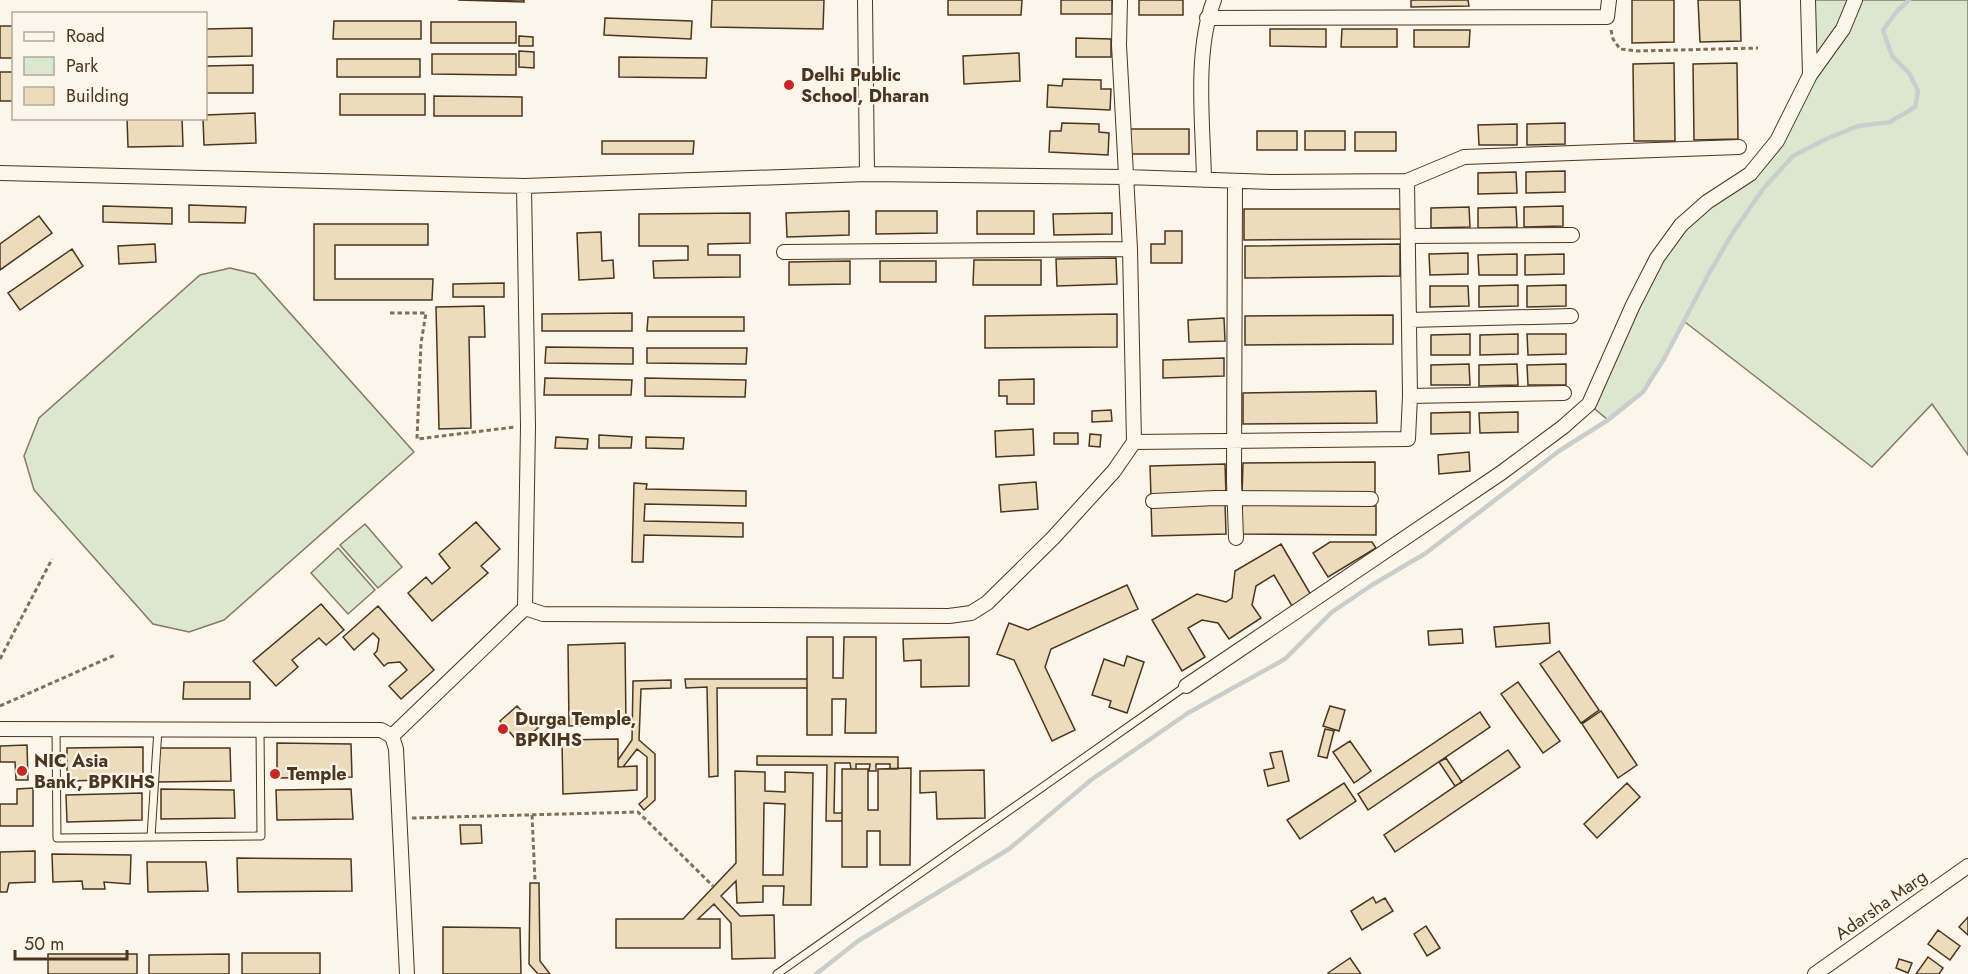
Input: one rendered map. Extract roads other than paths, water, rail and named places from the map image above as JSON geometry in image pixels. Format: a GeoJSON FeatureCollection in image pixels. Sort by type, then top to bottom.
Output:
{"type":"FeatureCollection","features":[{"type":"Feature","properties":{"kind":"street"},"geometry":{"type":"LineString","coordinates":[[865,0],[867,174]]}},
{"type":"Feature","properties":{"kind":"street"},"geometry":{"type":"LineString","coordinates":[[525,608],[543,614],[949,616],[971,613],[987,603],[1053,538],[1114,471],[1134,442],[1130,249],[1119,45],[1120,0]]}},
{"type":"Feature","properties":{"kind":"street"},"geometry":{"type":"LineString","coordinates":[[1204,180],[1202,54],[1207,18],[1214,0]]}},
{"type":"Feature","properties":{"kind":"street"},"geometry":{"type":"LineString","coordinates":[[1207,18],[1607,16],[1609,0]]}},
{"type":"Feature","properties":{"kind":"street"},"geometry":{"type":"LineString","coordinates":[[1808,0],[1810,75]]}},
{"type":"Feature","properties":{"kind":"street"},"geometry":{"type":"LineString","coordinates":[[1186,686],[1501,473],[1563,427],[1588,404],[1657,258],[1681,225],[1707,202],[1750,174],[1778,141],[1810,75],[1843,29],[1855,0]]}},
{"type":"Feature","properties":{"kind":"street"},"geometry":{"type":"LineString","coordinates":[[0,173],[524,186],[867,174],[1126,177],[1235,181],[1407,181],[1464,157],[1739,147]]}},
{"type":"Feature","properties":{"kind":"street"},"geometry":{"type":"LineString","coordinates":[[1235,181],[1236,538]]}},
{"type":"Feature","properties":{"kind":"street"},"geometry":{"type":"LineString","coordinates":[[1134,442],[1234,439],[1408,439],[1410,396],[1407,181]]}},
{"type":"Feature","properties":{"kind":"street"},"geometry":{"type":"LineString","coordinates":[[392,736],[525,608],[528,426],[524,186]]}},
{"type":"Feature","properties":{"kind":"street"},"geometry":{"type":"LineString","coordinates":[[1409,236],[1572,235]]}},
{"type":"Feature","properties":{"kind":"street"},"geometry":{"type":"LineString","coordinates":[[784,252],[1130,249]]}},
{"type":"Feature","properties":{"kind":"street"},"geometry":{"type":"LineString","coordinates":[[1409,321],[1571,316]]}},
{"type":"Feature","properties":{"kind":"street"},"geometry":{"type":"LineString","coordinates":[[1410,396],[1564,393]]}},
{"type":"Feature","properties":{"kind":"street"},"geometry":{"type":"LineString","coordinates":[[1153,501],[1215,498],[1371,500]]}},
{"type":"Feature","properties":{"kind":"street"},"geometry":{"type":"LineString","coordinates":[[0,729],[381,730],[392,736],[396,748],[407,974]]}},
{"type":"Feature","properties":{"kind":"street","name":"Adarsha Marg"},"geometry":{"type":"LineString","coordinates":[[1815,974],[1968,866]]}},
{"type":"Feature","properties":{"kind":"lane"},"geometry":{"type":"LineString","coordinates":[[777,974],[1186,686]]}},
{"type":"Feature","properties":{"kind":"lane"},"geometry":{"type":"LineString","coordinates":[[56,729],[57,838],[261,837],[260,729]]}},
{"type":"Feature","properties":{"kind":"lane"},"geometry":{"type":"LineString","coordinates":[[151,837],[158,729]]}},
{"type":"Feature","properties":{"kind":"waterway"},"geometry":{"type":"LineString","coordinates":[[816,974],[858,941],[1009,849],[1091,780],[1188,713],[1285,659],[1332,612],[1426,553],[1559,451],[1608,420],[1643,392],[1664,359],[1732,234],[1763,189],[1793,156],[1858,126],[1890,122],[1915,107],[1918,91],[1909,73],[1892,56],[1883,30],[1909,0]]}},
{"type":"Feature","properties":{"kind":"place","name":"Delhi Public School, Dharan"},"geometry":{"type":"Point","coordinates":[789,85]}},
{"type":"Feature","properties":{"kind":"place","name":"Durga Temple, BPKIHS"},"geometry":{"type":"Point","coordinates":[503,729]}},
{"type":"Feature","properties":{"kind":"place","name":"NIC Asia Bank, BPKIHS"},"geometry":{"type":"Point","coordinates":[22,771]}},
{"type":"Feature","properties":{"kind":"place","name":"Temple"},"geometry":{"type":"Point","coordinates":[275,774]}}]}
